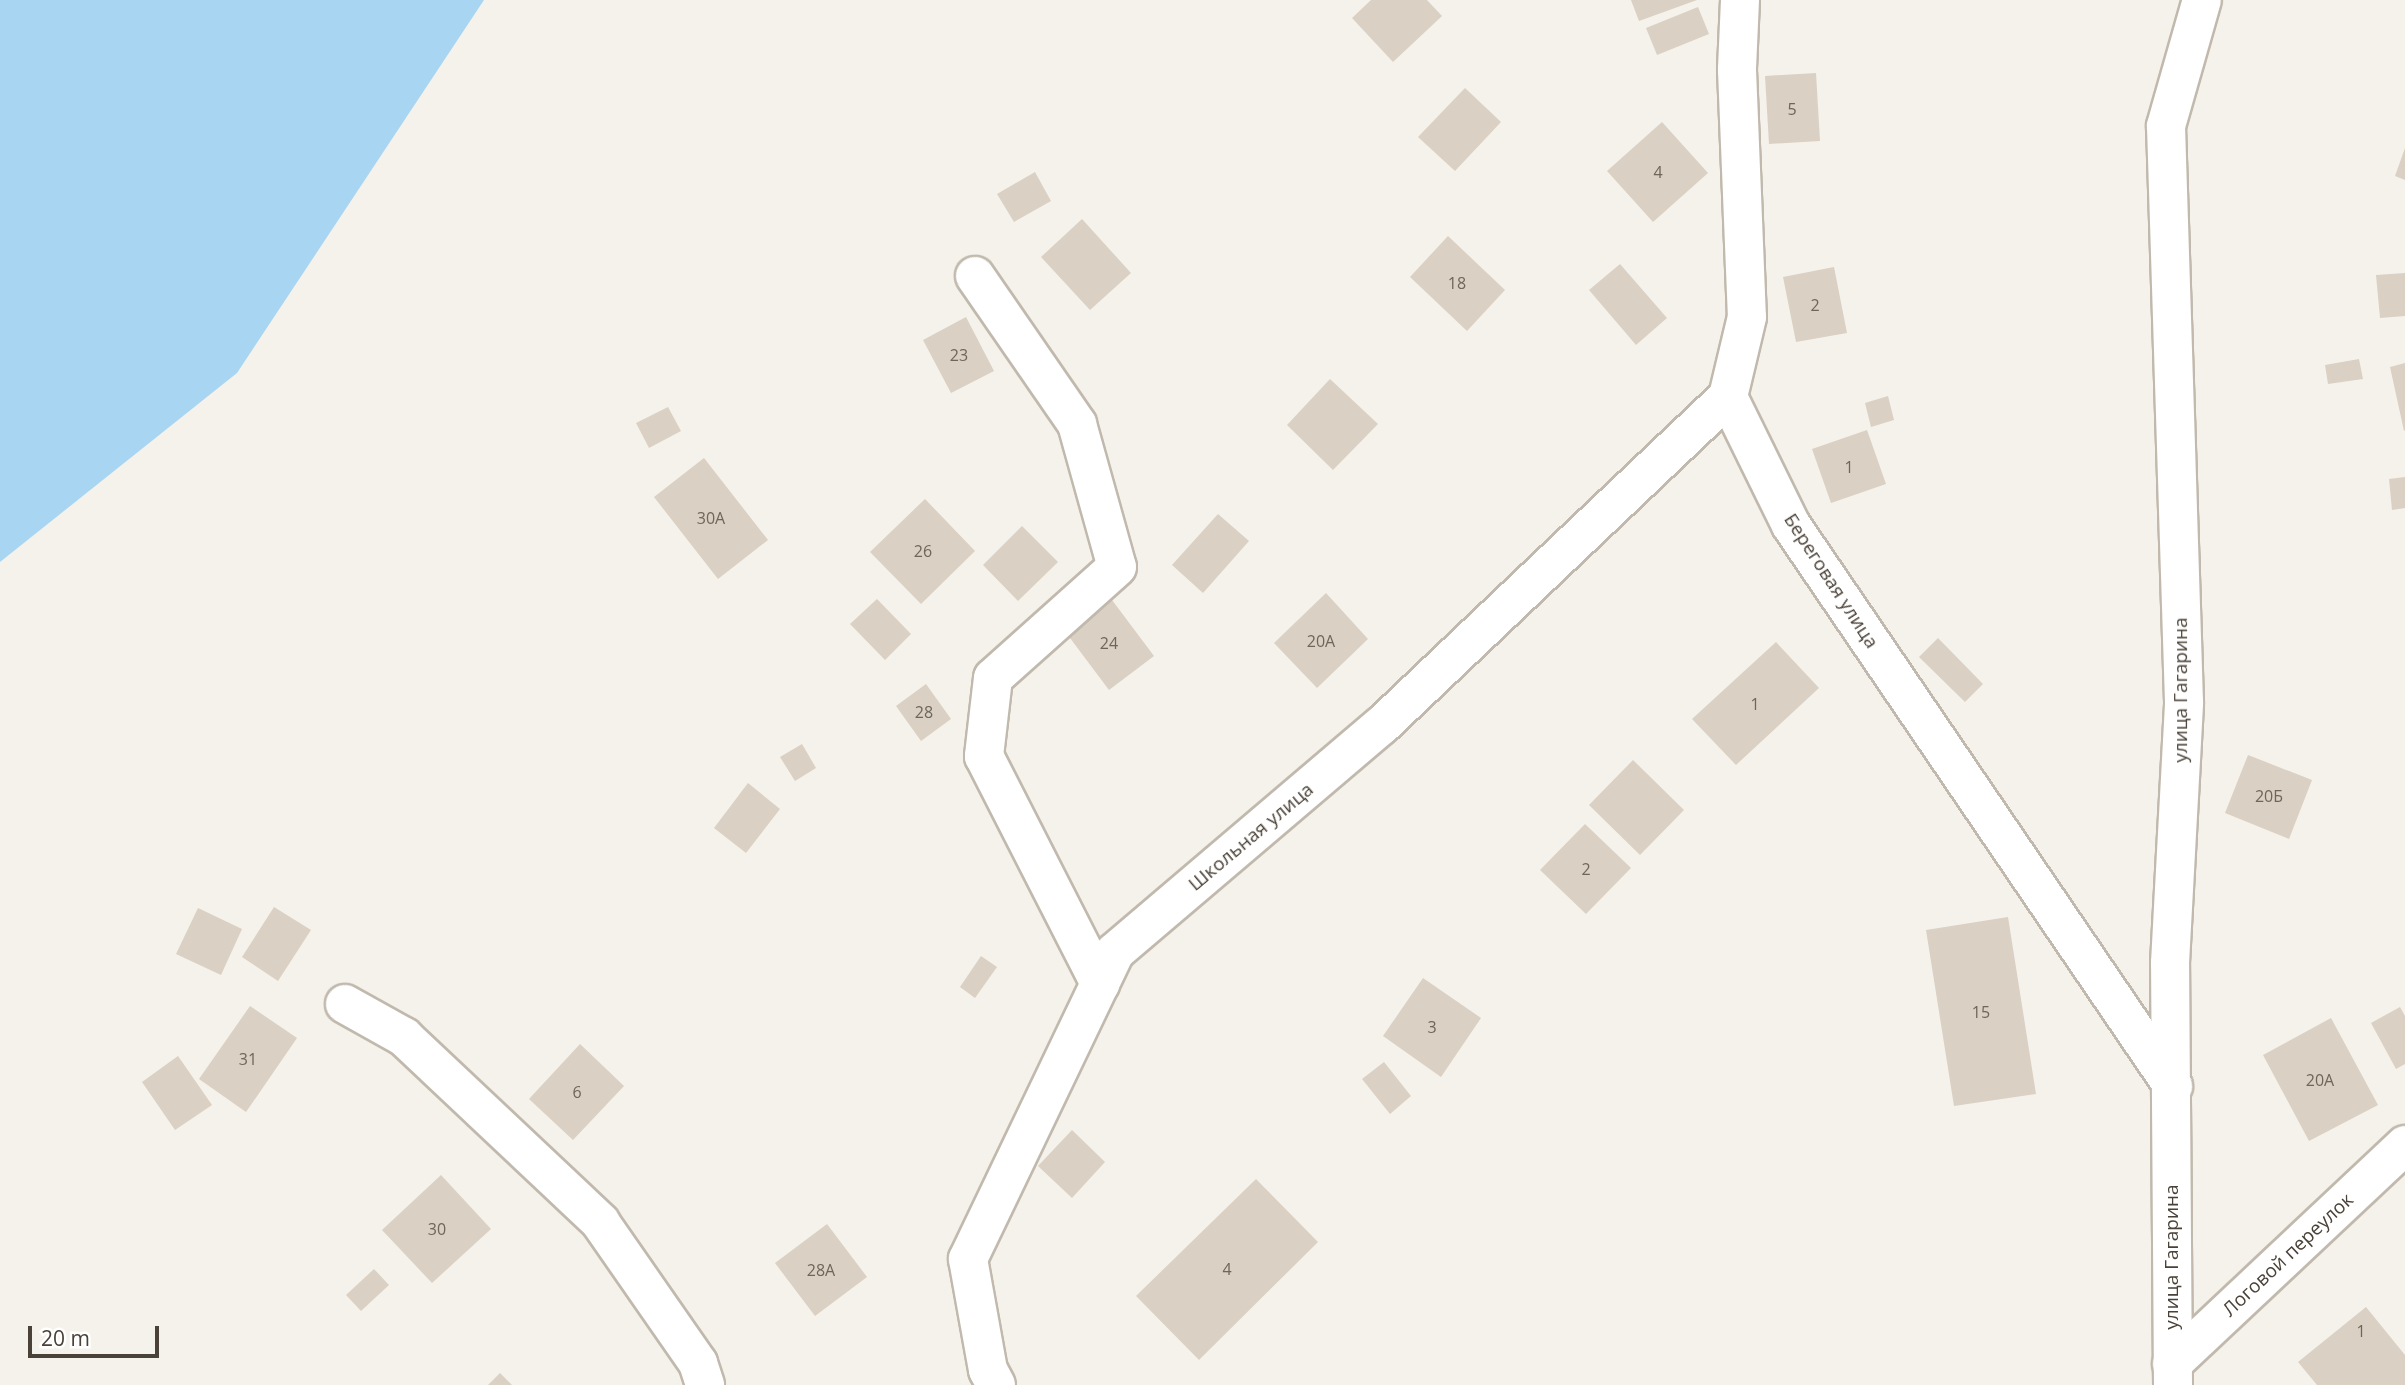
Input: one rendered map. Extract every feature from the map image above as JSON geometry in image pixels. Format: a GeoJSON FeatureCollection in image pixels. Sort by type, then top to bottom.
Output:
{"type":"FeatureCollection","features":[{"type":"Feature","properties":{"kind":"street"},"geometry":{"type":"LineString","coordinates":[[1728,397],[1746,317],[1737,70],[1740,0]]}},
{"type":"Feature","properties":{"kind":"street","name":"улица Гагарина"},"geometry":{"type":"LineString","coordinates":[[2172,1375],[2173,1086],[2170,963],[2184,702],[2166,126],[2202,0]]}},
{"type":"Feature","properties":{"kind":"street"},"geometry":{"type":"LineString","coordinates":[[975,276],[1077,424],[1117,567],[993,678],[984,756],[1100,984]]}},
{"type":"Feature","properties":{"kind":"street","name":"Школьная улица"},"geometry":{"type":"LineString","coordinates":[[996,1385],[988,1370],[968,1259],[1115,952],[1381,726],[1728,397]]}},
{"type":"Feature","properties":{"kind":"street","name":"Береговая улица"},"geometry":{"type":"LineString","coordinates":[[1728,397],[1791,525],[2173,1086]]}},
{"type":"Feature","properties":{"kind":"street"},"geometry":{"type":"LineString","coordinates":[[345,1004],[404,1037],[600,1222],[698,1363],[705,1385]]}},
{"type":"Feature","properties":{"kind":"street","name":"Логовой переулок"},"geometry":{"type":"LineString","coordinates":[[2172,1375],[2405,1145]]}},
{"type":"Feature","properties":{"kind":"water"},"geometry":{"type":"Polygon","coordinates":[[[0,0],[484,0],[237,373],[0,562],[0,0]]]}},
{"type":"Feature","properties":{"kind":"building"},"geometry":{"type":"Polygon","coordinates":[[[1371,0],[1427,0],[1442,16],[1393,62],[1352,18],[1371,0]]]}},
{"type":"Feature","properties":{"kind":"building"},"geometry":{"type":"Polygon","coordinates":[[[1631,0],[1697,0],[1639,21],[1631,0]]]}},
{"type":"Feature","properties":{"kind":"building"},"geometry":{"type":"Polygon","coordinates":[[[1698,7],[1709,34],[1657,55],[1646,28],[1698,7]]]}},
{"type":"Feature","properties":{"kind":"building"},"geometry":{"type":"Polygon","coordinates":[[[1816,73],[1820,141],[1769,144],[1765,76],[1816,73]]]}},
{"type":"Feature","properties":{"kind":"building"},"geometry":{"type":"Polygon","coordinates":[[[1465,88],[1501,122],[1455,171],[1418,137],[1465,88]]]}},
{"type":"Feature","properties":{"kind":"building"},"geometry":{"type":"Polygon","coordinates":[[[1662,122],[1708,173],[1653,222],[1607,171],[1662,122]]]}},
{"type":"Feature","properties":{"kind":"building"},"geometry":{"type":"Polygon","coordinates":[[[2405,148],[2405,180],[2395,176],[2405,148]]]}},
{"type":"Feature","properties":{"kind":"building"},"geometry":{"type":"Polygon","coordinates":[[[1035,172],[1051,201],[1014,222],[997,194],[1035,172]]]}},
{"type":"Feature","properties":{"kind":"building"},"geometry":{"type":"Polygon","coordinates":[[[1082,219],[1131,273],[1090,310],[1041,257],[1082,219]]]}},
{"type":"Feature","properties":{"kind":"building"},"geometry":{"type":"Polygon","coordinates":[[[1448,236],[1505,290],[1467,331],[1410,277],[1448,236]]]}},
{"type":"Feature","properties":{"kind":"building"},"geometry":{"type":"Polygon","coordinates":[[[1620,264],[1667,318],[1636,345],[1589,290],[1620,264]]]}},
{"type":"Feature","properties":{"kind":"building"},"geometry":{"type":"Polygon","coordinates":[[[1834,267],[1847,333],[1796,342],[1783,277],[1834,267]]]}},
{"type":"Feature","properties":{"kind":"building"},"geometry":{"type":"Polygon","coordinates":[[[2405,273],[2405,316],[2380,318],[2376,275],[2405,273]]]}},
{"type":"Feature","properties":{"kind":"building"},"geometry":{"type":"Polygon","coordinates":[[[966,317],[994,371],[951,393],[923,340],[966,317]]]}},
{"type":"Feature","properties":{"kind":"building"},"geometry":{"type":"Polygon","coordinates":[[[2359,359],[2363,379],[2328,384],[2325,365],[2359,359]]]}},
{"type":"Feature","properties":{"kind":"building"},"geometry":{"type":"Polygon","coordinates":[[[2405,363],[2405,430],[2404,431],[2390,367],[2405,363]]]}},
{"type":"Feature","properties":{"kind":"building"},"geometry":{"type":"Polygon","coordinates":[[[1330,379],[1378,424],[1333,470],[1287,425],[1330,379]]]}},
{"type":"Feature","properties":{"kind":"building"},"geometry":{"type":"Polygon","coordinates":[[[1888,396],[1894,420],[1871,427],[1865,403],[1888,396]]]}},
{"type":"Feature","properties":{"kind":"building"},"geometry":{"type":"Polygon","coordinates":[[[668,407],[681,431],[649,448],[636,423],[668,407]]]}},
{"type":"Feature","properties":{"kind":"building"},"geometry":{"type":"Polygon","coordinates":[[[1867,430],[1886,484],[1831,503],[1812,449],[1867,430]]]}},
{"type":"Feature","properties":{"kind":"building"},"geometry":{"type":"Polygon","coordinates":[[[704,458],[768,540],[718,579],[654,497],[704,458]]]}},
{"type":"Feature","properties":{"kind":"building"},"geometry":{"type":"Polygon","coordinates":[[[2405,477],[2405,508],[2392,510],[2389,479],[2405,477]]]}},
{"type":"Feature","properties":{"kind":"building"},"geometry":{"type":"Polygon","coordinates":[[[925,499],[975,551],[921,604],[870,552],[925,499]]]}},
{"type":"Feature","properties":{"kind":"building"},"geometry":{"type":"Polygon","coordinates":[[[1218,514],[1249,541],[1203,593],[1172,565],[1218,514]]]}},
{"type":"Feature","properties":{"kind":"building"},"geometry":{"type":"Polygon","coordinates":[[[1022,526],[1058,562],[1018,601],[983,565],[1022,526]]]}},
{"type":"Feature","properties":{"kind":"building"},"geometry":{"type":"Polygon","coordinates":[[[1326,593],[1368,639],[1317,688],[1274,643],[1326,593]]]}},
{"type":"Feature","properties":{"kind":"building"},"geometry":{"type":"Polygon","coordinates":[[[1109,596],[1154,656],[1109,690],[1064,630],[1109,596]]]}},
{"type":"Feature","properties":{"kind":"building"},"geometry":{"type":"Polygon","coordinates":[[[877,599],[911,634],[885,660],[850,624],[877,599]]]}},
{"type":"Feature","properties":{"kind":"building"},"geometry":{"type":"Polygon","coordinates":[[[1938,638],[1983,684],[1965,702],[1919,657],[1938,638]]]}},
{"type":"Feature","properties":{"kind":"building"},"geometry":{"type":"Polygon","coordinates":[[[1776,642],[1819,688],[1736,765],[1692,719],[1776,642]]]}},
{"type":"Feature","properties":{"kind":"building"},"geometry":{"type":"Polygon","coordinates":[[[926,684],[951,719],[921,741],[896,706],[926,684]]]}},
{"type":"Feature","properties":{"kind":"building"},"geometry":{"type":"Polygon","coordinates":[[[802,744],[816,768],[795,781],[780,757],[802,744]]]}},
{"type":"Feature","properties":{"kind":"building"},"geometry":{"type":"Polygon","coordinates":[[[2248,755],[2312,780],[2289,839],[2225,813],[2248,755]]]}},
{"type":"Feature","properties":{"kind":"building"},"geometry":{"type":"Polygon","coordinates":[[[1633,760],[1684,810],[1640,855],[1589,805],[1633,760]]]}},
{"type":"Feature","properties":{"kind":"building"},"geometry":{"type":"Polygon","coordinates":[[[748,783],[780,809],[746,853],[714,828],[748,783]]]}},
{"type":"Feature","properties":{"kind":"building"},"geometry":{"type":"Polygon","coordinates":[[[1585,824],[1631,868],[1586,914],[1540,870],[1585,824]]]}},
{"type":"Feature","properties":{"kind":"building"},"geometry":{"type":"Polygon","coordinates":[[[274,907],[311,930],[278,981],[242,957],[274,907]]]}},
{"type":"Feature","properties":{"kind":"building"},"geometry":{"type":"Polygon","coordinates":[[[198,908],[242,929],[221,975],[176,954],[198,908]]]}},
{"type":"Feature","properties":{"kind":"building"},"geometry":{"type":"Polygon","coordinates":[[[2008,917],[2036,1094],[1954,1106],[1926,930],[2008,917]]]}},
{"type":"Feature","properties":{"kind":"building"},"geometry":{"type":"Polygon","coordinates":[[[981,956],[997,967],[975,998],[960,987],[981,956]]]}},
{"type":"Feature","properties":{"kind":"building"},"geometry":{"type":"Polygon","coordinates":[[[1423,978],[1481,1018],[1441,1077],[1383,1036],[1423,978]]]}},
{"type":"Feature","properties":{"kind":"building"},"geometry":{"type":"Polygon","coordinates":[[[250,1006],[297,1038],[246,1112],[199,1079],[250,1006]]]}},
{"type":"Feature","properties":{"kind":"building"},"geometry":{"type":"Polygon","coordinates":[[[2400,1007],[2405,1016],[2405,1064],[2396,1069],[2371,1023],[2400,1007]]]}},
{"type":"Feature","properties":{"kind":"building"},"geometry":{"type":"Polygon","coordinates":[[[2331,1018],[2378,1105],[2309,1141],[2263,1055],[2331,1018]]]}},
{"type":"Feature","properties":{"kind":"building"},"geometry":{"type":"Polygon","coordinates":[[[580,1044],[624,1086],[573,1140],[529,1099],[580,1044]]]}},
{"type":"Feature","properties":{"kind":"building"},"geometry":{"type":"Polygon","coordinates":[[[178,1056],[212,1105],[175,1130],[142,1082],[178,1056]]]}},
{"type":"Feature","properties":{"kind":"building"},"geometry":{"type":"Polygon","coordinates":[[[1384,1062],[1411,1096],[1390,1114],[1362,1079],[1384,1062]]]}},
{"type":"Feature","properties":{"kind":"building"},"geometry":{"type":"Polygon","coordinates":[[[1072,1130],[1105,1162],[1072,1198],[1038,1166],[1072,1130]]]}},
{"type":"Feature","properties":{"kind":"building"},"geometry":{"type":"Polygon","coordinates":[[[441,1175],[491,1229],[432,1283],[382,1230],[441,1175]]]}},
{"type":"Feature","properties":{"kind":"building"},"geometry":{"type":"Polygon","coordinates":[[[1256,1179],[1318,1242],[1199,1360],[1136,1296],[1256,1179]]]}},
{"type":"Feature","properties":{"kind":"building"},"geometry":{"type":"Polygon","coordinates":[[[827,1224],[867,1277],[815,1316],[775,1263],[827,1224]]]}},
{"type":"Feature","properties":{"kind":"building"},"geometry":{"type":"Polygon","coordinates":[[[374,1269],[389,1285],[361,1311],[346,1295],[374,1269]]]}},
{"type":"Feature","properties":{"kind":"building"},"geometry":{"type":"Polygon","coordinates":[[[2366,1307],[2405,1355],[2405,1385],[2317,1385],[2298,1362],[2366,1307]]]}},
{"type":"Feature","properties":{"kind":"building"},"geometry":{"type":"Polygon","coordinates":[[[500,1373],[512,1385],[488,1385],[500,1373]]]}}]}
